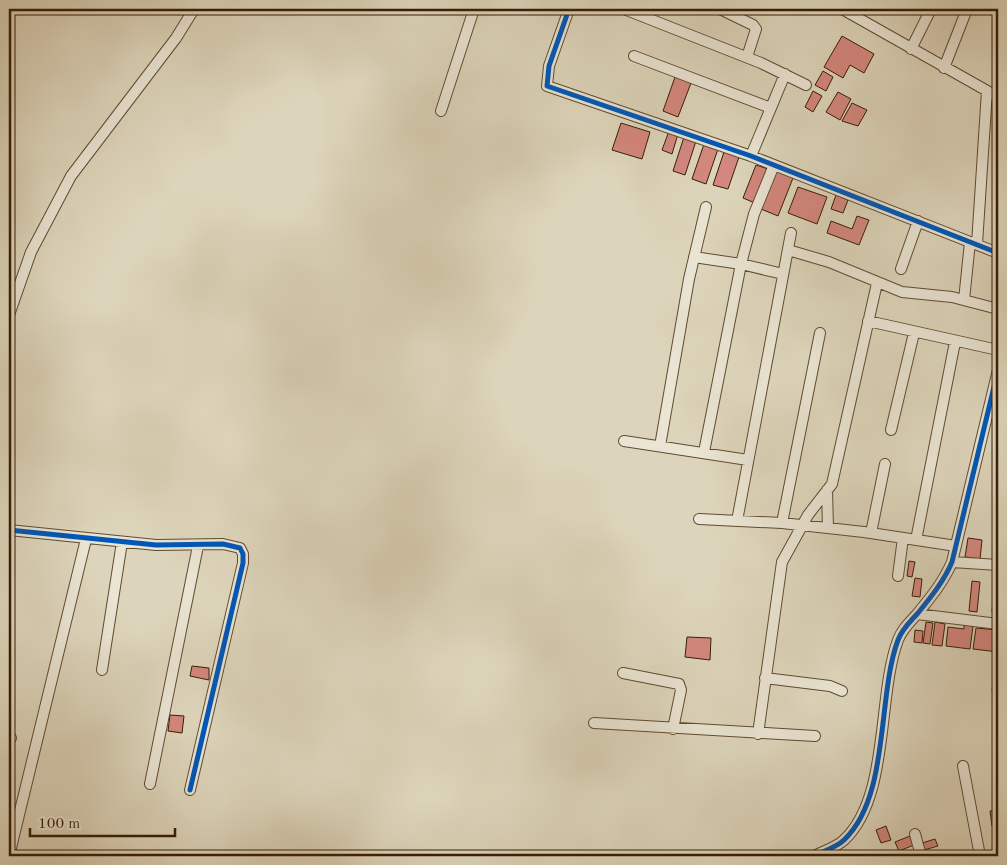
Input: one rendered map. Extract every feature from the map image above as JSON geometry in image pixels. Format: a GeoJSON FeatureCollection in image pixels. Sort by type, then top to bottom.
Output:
{"type":"FeatureCollection","features":[{"type":"Feature","properties":{"kind":"street"},"geometry":{"type":"LineString","coordinates":[[9,315],[31,252],[71,176],[176,38],[194,9]]}},
{"type":"Feature","properties":{"kind":"street"},"geometry":{"type":"LineString","coordinates":[[441,111],[474,9]]}},
{"type":"Feature","properties":{"kind":"street"},"geometry":{"type":"LineString","coordinates":[[569,9],[549,66],[547,86],[751,156],[998,253]]}},
{"type":"Feature","properties":{"kind":"street"},"geometry":{"type":"LineString","coordinates":[[624,9],[748,57],[806,85]]}},
{"type":"Feature","properties":{"kind":"street"},"geometry":{"type":"LineString","coordinates":[[720,9],[753,25],[756,29],[748,57]]}},
{"type":"Feature","properties":{"kind":"street"},"geometry":{"type":"LineString","coordinates":[[842,9],[998,97]]}},
{"type":"Feature","properties":{"kind":"street"},"geometry":{"type":"LineString","coordinates":[[911,49],[931,9]]}},
{"type":"Feature","properties":{"kind":"street"},"geometry":{"type":"LineString","coordinates":[[944,68],[967,9]]}},
{"type":"Feature","properties":{"kind":"street"},"geometry":{"type":"LineString","coordinates":[[634,56],[772,108]]}},
{"type":"Feature","properties":{"kind":"street"},"geometry":{"type":"LineString","coordinates":[[751,156],[785,74]]}},
{"type":"Feature","properties":{"kind":"street"},"geometry":{"type":"LineString","coordinates":[[964,300],[974,243],[987,91]]}},
{"type":"Feature","properties":{"kind":"street"},"geometry":{"type":"LineString","coordinates":[[704,452],[741,264],[754,214],[774,165]]}},
{"type":"Feature","properties":{"kind":"street"},"geometry":{"type":"LineString","coordinates":[[660,446],[694,257],[706,207]]}},
{"type":"Feature","properties":{"kind":"street"},"geometry":{"type":"LineString","coordinates":[[901,269],[918,222]]}},
{"type":"Feature","properties":{"kind":"street"},"geometry":{"type":"LineString","coordinates":[[737,521],[791,233]]}},
{"type":"Feature","properties":{"kind":"street"},"geometry":{"type":"LineString","coordinates":[[788,250],[829,262],[902,292],[964,300],[998,309]]}},
{"type":"Feature","properties":{"kind":"street"},"geometry":{"type":"LineString","coordinates":[[694,257],[741,264],[783,274]]}},
{"type":"Feature","properties":{"kind":"street"},"geometry":{"type":"LineString","coordinates":[[758,734],[782,562],[788,548],[808,515],[827,490],[834,476],[877,283]]}},
{"type":"Feature","properties":{"kind":"street"},"geometry":{"type":"LineString","coordinates":[[868,321],[914,333],[998,350]]}},
{"type":"Feature","properties":{"kind":"street"},"geometry":{"type":"LineString","coordinates":[[782,523],[820,333]]}},
{"type":"Feature","properties":{"kind":"street"},"geometry":{"type":"LineString","coordinates":[[891,430],[914,333]]}},
{"type":"Feature","properties":{"kind":"street"},"geometry":{"type":"LineString","coordinates":[[916,540],[955,342]]}},
{"type":"Feature","properties":{"kind":"street"},"geometry":{"type":"LineString","coordinates":[[814,856],[842,842],[857,827],[869,799],[880,746],[894,651],[904,628],[945,577],[952,562],[998,370]]}},
{"type":"Feature","properties":{"kind":"street"},"geometry":{"type":"LineString","coordinates":[[624,441],[748,460]]}},
{"type":"Feature","properties":{"kind":"street"},"geometry":{"type":"LineString","coordinates":[[871,533],[885,464]]}},
{"type":"Feature","properties":{"kind":"street"},"geometry":{"type":"LineString","coordinates":[[827,490],[828,528]]}},
{"type":"Feature","properties":{"kind":"street"},"geometry":{"type":"LineString","coordinates":[[699,519],[782,523],[871,533],[956,546]]}},
{"type":"Feature","properties":{"kind":"street"},"geometry":{"type":"LineString","coordinates":[[9,530],[122,542],[198,546],[234,545],[240,548],[243,554],[190,790]]}},
{"type":"Feature","properties":{"kind":"street"},"geometry":{"type":"LineString","coordinates":[[898,576],[903,538]]}},
{"type":"Feature","properties":{"kind":"street"},"geometry":{"type":"LineString","coordinates":[[9,856],[86,539]]}},
{"type":"Feature","properties":{"kind":"street"},"geometry":{"type":"LineString","coordinates":[[102,670],[122,542]]}},
{"type":"Feature","properties":{"kind":"street"},"geometry":{"type":"LineString","coordinates":[[150,784],[198,546]]}},
{"type":"Feature","properties":{"kind":"street"},"geometry":{"type":"LineString","coordinates":[[952,562],[998,565]]}},
{"type":"Feature","properties":{"kind":"street"},"geometry":{"type":"LineString","coordinates":[[917,614],[998,624]]}},
{"type":"Feature","properties":{"kind":"street"},"geometry":{"type":"LineString","coordinates":[[623,673],[679,684],[681,690],[673,729]]}},
{"type":"Feature","properties":{"kind":"street"},"geometry":{"type":"LineString","coordinates":[[765,678],[824,685],[842,691]]}},
{"type":"Feature","properties":{"kind":"street"},"geometry":{"type":"LineString","coordinates":[[594,723],[815,736]]}},
{"type":"Feature","properties":{"kind":"street"},"geometry":{"type":"LineString","coordinates":[[963,766],[980,856]]}},
{"type":"Feature","properties":{"kind":"street"},"geometry":{"type":"LineString","coordinates":[[915,834],[921,856]]}},
{"type":"Feature","properties":{"kind":"building"},"geometry":{"type":"Polygon","coordinates":[[[842,36],[874,54],[864,73],[850,65],[843,78],[824,67],[842,36]]]}},
{"type":"Feature","properties":{"kind":"building"},"geometry":{"type":"Polygon","coordinates":[[[823,71],[833,77],[826,91],[815,85],[823,71]]]}},
{"type":"Feature","properties":{"kind":"building"},"geometry":{"type":"Polygon","coordinates":[[[675,77],[691,83],[678,117],[663,111],[675,77]]]}},
{"type":"Feature","properties":{"kind":"building"},"geometry":{"type":"Polygon","coordinates":[[[813,91],[822,96],[813,112],[805,107],[813,91]]]}},
{"type":"Feature","properties":{"kind":"building"},"geometry":{"type":"Polygon","coordinates":[[[838,92],[851,99],[840,120],[826,112],[838,92]]]}},
{"type":"Feature","properties":{"kind":"building"},"geometry":{"type":"Polygon","coordinates":[[[852,103],[867,110],[858,126],[842,121],[852,103]]]}},
{"type":"Feature","properties":{"kind":"building"},"geometry":{"type":"Polygon","coordinates":[[[621,123],[650,132],[642,159],[612,150],[621,123]]]}},
{"type":"Feature","properties":{"kind":"building"},"geometry":{"type":"Polygon","coordinates":[[[669,131],[678,134],[672,154],[662,150],[669,131]]]}},
{"type":"Feature","properties":{"kind":"building"},"geometry":{"type":"Polygon","coordinates":[[[684,137],[696,141],[685,175],[673,171],[684,137]]]}},
{"type":"Feature","properties":{"kind":"building"},"geometry":{"type":"Polygon","coordinates":[[[704,144],[718,149],[706,184],[692,179],[704,144]]]}},
{"type":"Feature","properties":{"kind":"building"},"geometry":{"type":"Polygon","coordinates":[[[724,152],[739,157],[728,189],[713,185],[724,152]]]}},
{"type":"Feature","properties":{"kind":"building"},"geometry":{"type":"Polygon","coordinates":[[[756,165],[768,169],[755,203],[743,198],[756,165]]]}},
{"type":"Feature","properties":{"kind":"building"},"geometry":{"type":"Polygon","coordinates":[[[776,171],[793,178],[778,216],[761,209],[776,171]]]}},
{"type":"Feature","properties":{"kind":"building"},"geometry":{"type":"Polygon","coordinates":[[[798,187],[827,197],[817,224],[788,213],[798,187]]]}},
{"type":"Feature","properties":{"kind":"building"},"geometry":{"type":"Polygon","coordinates":[[[836,195],[848,200],[843,213],[831,209],[836,195]]]}},
{"type":"Feature","properties":{"kind":"building"},"geometry":{"type":"Polygon","coordinates":[[[857,216],[869,220],[859,245],[827,233],[831,221],[852,229],[857,216]]]}},
{"type":"Feature","properties":{"kind":"building"},"geometry":{"type":"Polygon","coordinates":[[[968,538],[982,540],[980,559],[965,557],[968,538]]]}},
{"type":"Feature","properties":{"kind":"building"},"geometry":{"type":"Polygon","coordinates":[[[909,561],[915,562],[912,577],[907,576],[909,561]]]}},
{"type":"Feature","properties":{"kind":"building"},"geometry":{"type":"Polygon","coordinates":[[[915,578],[922,579],[920,597],[912,596],[915,578]]]}},
{"type":"Feature","properties":{"kind":"building"},"geometry":{"type":"Polygon","coordinates":[[[972,581],[980,582],[977,612],[969,611],[972,581]]]}},
{"type":"Feature","properties":{"kind":"building"},"geometry":{"type":"Polygon","coordinates":[[[994,585],[998,585],[998,612],[992,612],[994,585]]]}},
{"type":"Feature","properties":{"kind":"building"},"geometry":{"type":"Polygon","coordinates":[[[926,622],[933,623],[930,644],[923,643],[926,622]]]}},
{"type":"Feature","properties":{"kind":"building"},"geometry":{"type":"Polygon","coordinates":[[[935,622],[945,624],[942,646],[932,645],[935,622]]]}},
{"type":"Feature","properties":{"kind":"building"},"geometry":{"type":"Polygon","coordinates":[[[964,625],[973,626],[970,649],[946,646],[948,627],[964,629],[964,625]]]}},
{"type":"Feature","properties":{"kind":"building"},"geometry":{"type":"Polygon","coordinates":[[[976,628],[998,630],[998,652],[973,649],[976,628]]]}},
{"type":"Feature","properties":{"kind":"building"},"geometry":{"type":"Polygon","coordinates":[[[915,630],[923,631],[922,643],[914,642],[915,630]]]}},
{"type":"Feature","properties":{"kind":"building"},"geometry":{"type":"Polygon","coordinates":[[[687,637],[711,638],[710,660],[685,657],[687,637]]]}},
{"type":"Feature","properties":{"kind":"building"},"geometry":{"type":"Polygon","coordinates":[[[996,661],[998,661],[998,692],[992,691],[996,661]]]}},
{"type":"Feature","properties":{"kind":"building"},"geometry":{"type":"Polygon","coordinates":[[[192,666],[209,668],[209,680],[190,676],[192,666]]]}},
{"type":"Feature","properties":{"kind":"building"},"geometry":{"type":"Polygon","coordinates":[[[170,715],[184,716],[182,733],[168,731],[170,715]]]}},
{"type":"Feature","properties":{"kind":"building"},"geometry":{"type":"Polygon","coordinates":[[[998,810],[998,825],[992,826],[990,811],[998,810]]]}},
{"type":"Feature","properties":{"kind":"building"},"geometry":{"type":"Polygon","coordinates":[[[886,826],[891,840],[881,843],[876,830],[886,826]]]}},
{"type":"Feature","properties":{"kind":"building"},"geometry":{"type":"Polygon","coordinates":[[[910,836],[914,845],[899,851],[895,842],[910,836]]]}},
{"type":"Feature","properties":{"kind":"building"},"geometry":{"type":"Polygon","coordinates":[[[935,839],[938,846],[924,850],[922,843],[935,839]]]}},
{"type":"Feature","properties":{"kind":"cycle path"},"geometry":{"type":"LineString","coordinates":[[569,9],[549,66],[547,86],[751,156],[998,253]]}},
{"type":"Feature","properties":{"kind":"cycle path"},"geometry":{"type":"LineString","coordinates":[[814,856],[844,840],[859,821],[869,798],[876,773],[887,689],[898,640],[904,629],[937,589],[952,562],[998,370]]}},
{"type":"Feature","properties":{"kind":"cycle path"},"geometry":{"type":"LineString","coordinates":[[9,530],[156,545],[223,544],[240,548],[243,554],[243,563],[190,790]]}}]}
